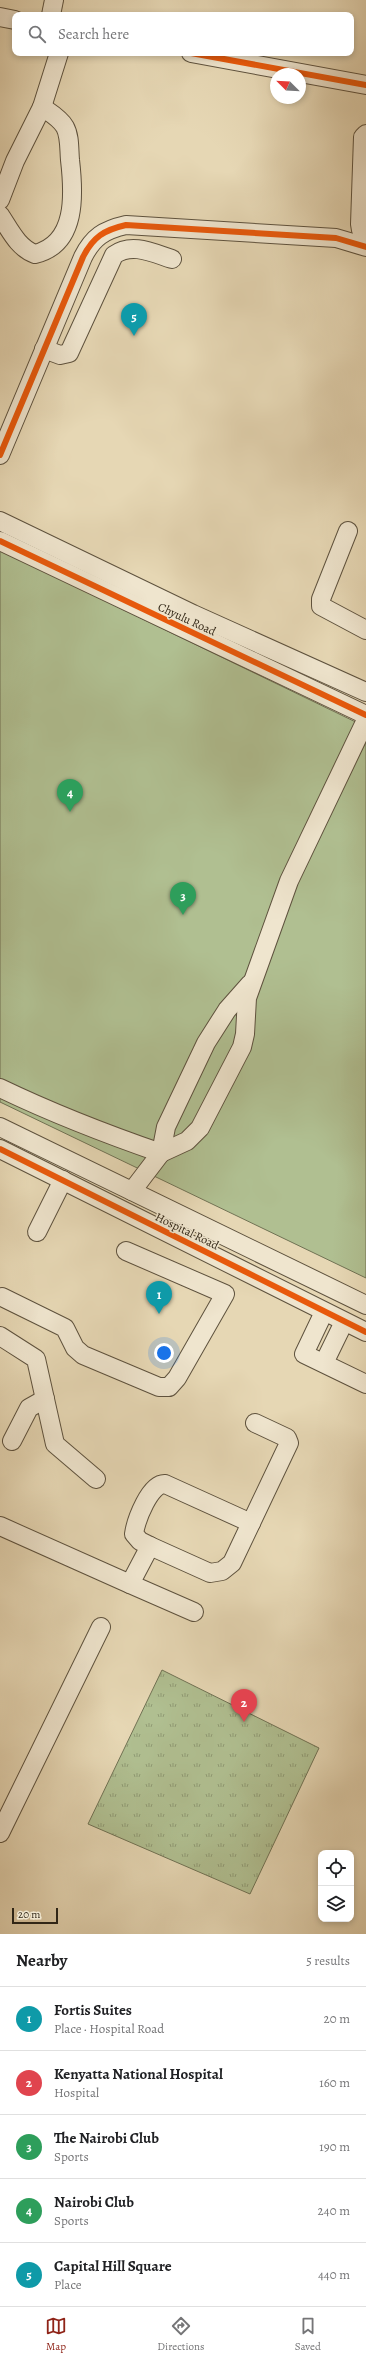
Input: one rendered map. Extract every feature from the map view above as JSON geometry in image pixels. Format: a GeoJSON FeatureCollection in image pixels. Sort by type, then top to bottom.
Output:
{"type":"FeatureCollection","features":[{"type":"Feature","properties":{"kind":"street"},"geometry":{"type":"LineString","coordinates":[[0,17],[12,19]]}},
{"type":"Feature","properties":{"kind":"street"},"geometry":{"type":"LineString","coordinates":[[0,200],[7,164],[42,106],[57,65],[58,56]]}},
{"type":"Feature","properties":{"kind":"street"},"geometry":{"type":"LineString","coordinates":[[207,56],[366,85]]}},
{"type":"Feature","properties":{"kind":"street"},"geometry":{"type":"LineString","coordinates":[[0,215],[20,245],[26,250],[35,254],[55,245],[65,230],[71,210],[73,190],[68,136],[60,120],[42,106]]}},
{"type":"Feature","properties":{"kind":"street"},"geometry":{"type":"LineString","coordinates":[[366,134],[363,137],[360,224],[361,230],[366,234]]}},
{"type":"Feature","properties":{"kind":"street"},"geometry":{"type":"LineString","coordinates":[[0,454],[89,245],[108,229],[126,225],[336,238],[366,247]]}},
{"type":"Feature","properties":{"kind":"street"},"geometry":{"type":"LineString","coordinates":[[44,349],[60,355],[68,353],[111,260],[120,251],[127,248],[138,249],[172,259]]}},
{"type":"Feature","properties":{"kind":"street","name":"Chyulu Road"},"geometry":{"type":"LineString","coordinates":[[2,527],[366,692]]}},
{"type":"Feature","properties":{"kind":"street"},"geometry":{"type":"LineString","coordinates":[[348,531],[321,599],[321,606],[366,630]]}},
{"type":"Feature","properties":{"kind":"street","name":"Chyulu Road"},"geometry":{"type":"LineString","coordinates":[[0,541],[366,715]]}},
{"type":"Feature","properties":{"kind":"street"},"geometry":{"type":"LineString","coordinates":[[0,1088],[103,1133],[161,1153],[186,1141],[200,1128],[242,1047],[245,1034],[247,998],[289,881],[366,720]]}},
{"type":"Feature","properties":{"kind":"street"},"geometry":{"type":"LineString","coordinates":[[132,1191],[161,1153],[166,1127],[206,1043],[227,1010],[253,981]]}},
{"type":"Feature","properties":{"kind":"street","name":"Hospital Road"},"geometry":{"type":"LineString","coordinates":[[0,1127],[366,1305]]}},
{"type":"Feature","properties":{"kind":"street","name":"Hospital Road"},"geometry":{"type":"LineString","coordinates":[[0,1149],[366,1332]]}},
{"type":"Feature","properties":{"kind":"street"},"geometry":{"type":"LineString","coordinates":[[38,1232],[63,1180]]}},
{"type":"Feature","properties":{"kind":"street"},"geometry":{"type":"LineString","coordinates":[[2,1297],[65,1328],[75,1348],[83,1354],[159,1386],[170,1387],[177,1378],[225,1294],[126,1251]]}},
{"type":"Feature","properties":{"kind":"street"},"geometry":{"type":"LineString","coordinates":[[193,1280],[204,1252]]}},
{"type":"Feature","properties":{"kind":"street"},"geometry":{"type":"LineString","coordinates":[[324,1312],[304,1354],[366,1384]]}},
{"type":"Feature","properties":{"kind":"street"},"geometry":{"type":"LineString","coordinates":[[324,1363],[344,1322]]}},
{"type":"Feature","properties":{"kind":"street"},"geometry":{"type":"LineString","coordinates":[[0,1336],[36,1359],[55,1444],[96,1479]]}},
{"type":"Feature","properties":{"kind":"street"},"geometry":{"type":"LineString","coordinates":[[12,1441],[30,1408],[45,1399]]}},
{"type":"Feature","properties":{"kind":"street"},"geometry":{"type":"LineString","coordinates":[[251,1523],[166,1484],[159,1484],[153,1488],[136,1524],[134,1534],[140,1541],[210,1573],[222,1571],[232,1563],[251,1523],[288,1443],[287,1438],[255,1423]]}},
{"type":"Feature","properties":{"kind":"street"},"geometry":{"type":"LineString","coordinates":[[0,1526],[194,1612]]}},
{"type":"Feature","properties":{"kind":"street"},"geometry":{"type":"LineString","coordinates":[[130,1584],[150,1546]]}},
{"type":"Feature","properties":{"kind":"street"},"geometry":{"type":"LineString","coordinates":[[0,1833],[101,1626]]}},
{"type":"Feature","properties":{"kind":"green space"},"geometry":{"type":"Polygon","coordinates":[[[0,550],[366,727],[366,1278],[0,1102],[0,550]]]}},
{"type":"Feature","properties":{"kind":"green space"},"geometry":{"type":"Polygon","coordinates":[[[162,1670],[319,1748],[250,1894],[88,1824],[162,1670]]]}},
{"type":"Feature","properties":{"kind":"cycle path"},"geometry":{"type":"LineString","coordinates":[[207,56],[366,85]]}},
{"type":"Feature","properties":{"kind":"cycle path"},"geometry":{"type":"LineString","coordinates":[[0,455],[83,257],[95,239],[105,232],[126,225],[336,238],[366,247]]}},
{"type":"Feature","properties":{"kind":"cycle path"},"geometry":{"type":"LineString","coordinates":[[0,541],[366,715]]}},
{"type":"Feature","properties":{"kind":"cycle path"},"geometry":{"type":"LineString","coordinates":[[0,1149],[366,1332]]}},
{"type":"Feature","properties":{"kind":"place","name":"Capital Hill Square"},"geometry":{"type":"Point","coordinates":[134,336]}},
{"type":"Feature","properties":{"kind":"place","name":"Nairobi Club"},"geometry":{"type":"Point","coordinates":[70,812]}},
{"type":"Feature","properties":{"kind":"place","name":"The Nairobi Club"},"geometry":{"type":"Point","coordinates":[183,915]}},
{"type":"Feature","properties":{"kind":"place","name":"Fortis Suites"},"geometry":{"type":"Point","coordinates":[159,1314]}},
{"type":"Feature","properties":{"kind":"place","name":"Kenyatta National Hospital"},"geometry":{"type":"Point","coordinates":[244,1722]}}]}
